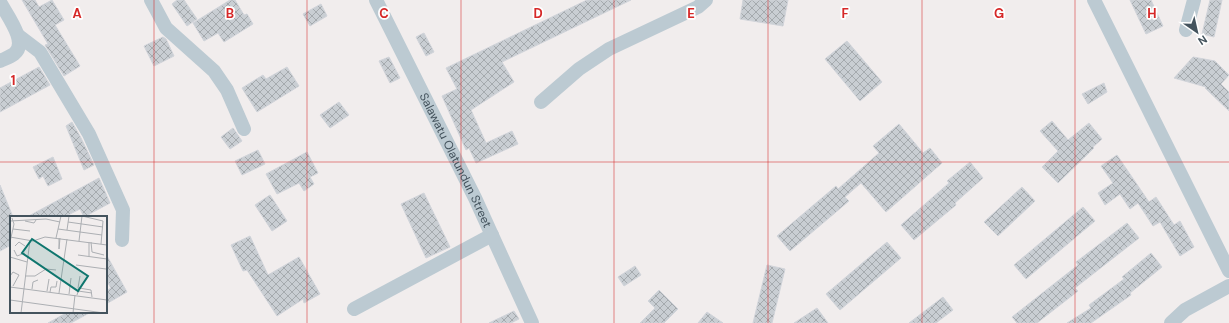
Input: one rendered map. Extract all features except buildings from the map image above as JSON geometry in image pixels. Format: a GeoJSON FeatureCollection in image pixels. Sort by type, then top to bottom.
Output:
{"type":"FeatureCollection","features":[{"type":"Feature","properties":{"kind":"street"},"geometry":{"type":"LineString","coordinates":[[151,0],[166,28],[214,71],[227,90],[244,129]]}},
{"type":"Feature","properties":{"kind":"street","name":"Salawatu Olatundun Street"},"geometry":{"type":"LineString","coordinates":[[376,0],[492,235],[532,323]]}},
{"type":"Feature","properties":{"kind":"street"},"geometry":{"type":"LineString","coordinates":[[541,102],[579,69],[609,49],[698,7],[706,0]]}},
{"type":"Feature","properties":{"kind":"street"},"geometry":{"type":"LineString","coordinates":[[1094,0],[1229,271]]}},
{"type":"Feature","properties":{"kind":"street"},"geometry":{"type":"LineString","coordinates":[[1186,30],[1194,0]]}},
{"type":"Feature","properties":{"kind":"street"},"geometry":{"type":"LineString","coordinates":[[0,2],[19,36],[40,52],[89,134],[123,210],[122,240]]}},
{"type":"Feature","properties":{"kind":"street"},"geometry":{"type":"LineString","coordinates":[[0,62],[15,54],[19,46],[19,36]]}},
{"type":"Feature","properties":{"kind":"street"},"geometry":{"type":"LineString","coordinates":[[354,309],[492,235]]}},
{"type":"Feature","properties":{"kind":"street"},"geometry":{"type":"LineString","coordinates":[[1171,323],[1185,310],[1229,286]]}}]}
